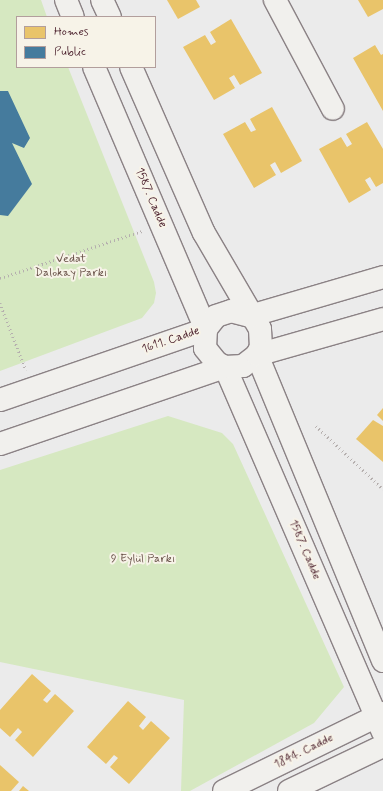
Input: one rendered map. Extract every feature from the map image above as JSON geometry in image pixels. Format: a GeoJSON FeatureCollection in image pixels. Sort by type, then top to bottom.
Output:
{"type":"FeatureCollection","features":[{"type":"Feature","properties":{"kind":"main road"},"geometry":{"type":"LineString","coordinates":[[66,0],[73,16]]}},
{"type":"Feature","properties":{"kind":"main road"},"geometry":{"type":"LineString","coordinates":[[102,0],[110,16]]}},
{"type":"Feature","properties":{"kind":"main road"},"geometry":{"type":"LineString","coordinates":[[275,0],[333,109]]}},
{"type":"Feature","properties":{"kind":"main road","name":"1587. Cadde"},"geometry":{"type":"LineString","coordinates":[[94,68],[206,330]]}},
{"type":"Feature","properties":{"kind":"main road"},"geometry":{"type":"LineString","coordinates":[[131,68],[204,233],[250,316],[260,329],[261,338],[257,356],[383,661]]}},
{"type":"Feature","properties":{"kind":"main road","name":"1611. Cadde"},"geometry":{"type":"LineString","coordinates":[[0,400],[206,330],[210,321],[223,312],[239,312],[250,316],[383,277]]}},
{"type":"Feature","properties":{"kind":"main road"},"geometry":{"type":"LineString","coordinates":[[0,444],[225,367],[243,366],[257,356],[383,319]]}},
{"type":"Feature","properties":{"kind":"main road"},"geometry":{"type":"LineString","coordinates":[[206,330],[205,348],[216,363],[225,367]]}},
{"type":"Feature","properties":{"kind":"main road","name":"1587. Cadde"},"geometry":{"type":"LineString","coordinates":[[225,367],[381,721]]}},
{"type":"Feature","properties":{"kind":"main road","name":"1844. Cadde"},"geometry":{"type":"LineString","coordinates":[[224,791],[381,721]]}},
{"type":"Feature","properties":{"kind":"main road"},"geometry":{"type":"LineString","coordinates":[[289,791],[383,746]]}},
{"type":"Feature","properties":{"kind":"path"},"geometry":{"type":"LineString","coordinates":[[0,278],[161,224]]}},
{"type":"Feature","properties":{"kind":"path"},"geometry":{"type":"LineString","coordinates":[[0,303],[33,388]]}},
{"type":"Feature","properties":{"kind":"path"},"geometry":{"type":"LineString","coordinates":[[316,426],[383,489]]}},
{"type":"Feature","properties":{"kind":"green space","name":"Vedat Dalokay Parkı"},"geometry":{"type":"Polygon","coordinates":[[[0,0],[41,0],[47,16],[16,16],[16,68],[68,68],[154,282],[156,293],[154,303],[142,318],[0,371],[0,0]]]}},
{"type":"Feature","properties":{"kind":"green space","name":"9 Eylül Parkı"},"geometry":{"type":"Polygon","coordinates":[[[168,416],[222,433],[233,444],[344,687],[314,723],[190,791],[181,791],[184,700],[0,662],[0,470],[168,416]]]}},
{"type":"Feature","properties":{"kind":"building: Homes"},"geometry":{"type":"Polygon","coordinates":[[[167,0],[196,0],[200,7],[178,19],[167,0]]]}},
{"type":"Feature","properties":{"kind":"building: Homes"},"geometry":{"type":"Polygon","coordinates":[[[358,0],[383,0],[383,9],[368,17],[358,0]]]}},
{"type":"Feature","properties":{"kind":"building: Homes"},"geometry":{"type":"Polygon","coordinates":[[[231,19],[262,73],[240,85],[234,75],[229,78],[235,88],[214,100],[183,47],[205,35],[211,45],[216,42],[210,32],[231,19]]]}},
{"type":"Feature","properties":{"kind":"building: Homes"},"geometry":{"type":"Polygon","coordinates":[[[375,45],[381,55],[383,54],[383,111],[353,58],[375,45]]]}},
{"type":"Feature","properties":{"kind":"building: Homes"},"geometry":{"type":"Polygon","coordinates":[[[272,107],[302,161],[281,173],[275,162],[270,165],[276,175],[254,188],[223,134],[245,122],[251,132],[256,130],[250,119],[272,107]]]}},
{"type":"Feature","properties":{"kind":"building: Homes"},"geometry":{"type":"Polygon","coordinates":[[[367,122],[383,149],[383,183],[376,187],[370,177],[365,180],[371,190],[349,203],[319,149],[341,137],[347,147],[352,144],[346,134],[367,122]]]}},
{"type":"Feature","properties":{"kind":"building: Homes"},"geometry":{"type":"Polygon","coordinates":[[[383,408],[383,421],[377,415],[383,408]]]}},
{"type":"Feature","properties":{"kind":"building: Homes"},"geometry":{"type":"Polygon","coordinates":[[[373,420],[383,426],[383,462],[356,439],[373,420]]]}},
{"type":"Feature","properties":{"kind":"building: Homes"},"geometry":{"type":"Polygon","coordinates":[[[32,674],[51,691],[43,700],[47,703],[55,694],[74,711],[33,757],[15,740],[22,732],[18,728],[10,737],[0,728],[0,710],[32,674]]]}},
{"type":"Feature","properties":{"kind":"building: Homes"},"geometry":{"type":"Polygon","coordinates":[[[128,701],[146,717],[139,726],[143,730],[151,721],[170,738],[129,784],[110,767],[118,758],[114,755],[106,764],[87,747],[128,701]]]}},
{"type":"Feature","properties":{"kind":"building: Homes"},"geometry":{"type":"Polygon","coordinates":[[[0,765],[19,782],[11,791],[0,791],[0,765]]]}},
{"type":"Feature","properties":{"kind":"building: Homes"},"geometry":{"type":"Polygon","coordinates":[[[23,786],[29,791],[19,791],[23,786]]]}},
{"type":"Feature","properties":{"kind":"building: Public"},"geometry":{"type":"Polygon","coordinates":[[[0,91],[8,91],[30,138],[24,148],[12,143],[32,184],[8,216],[0,215],[0,91]]]}}]}
